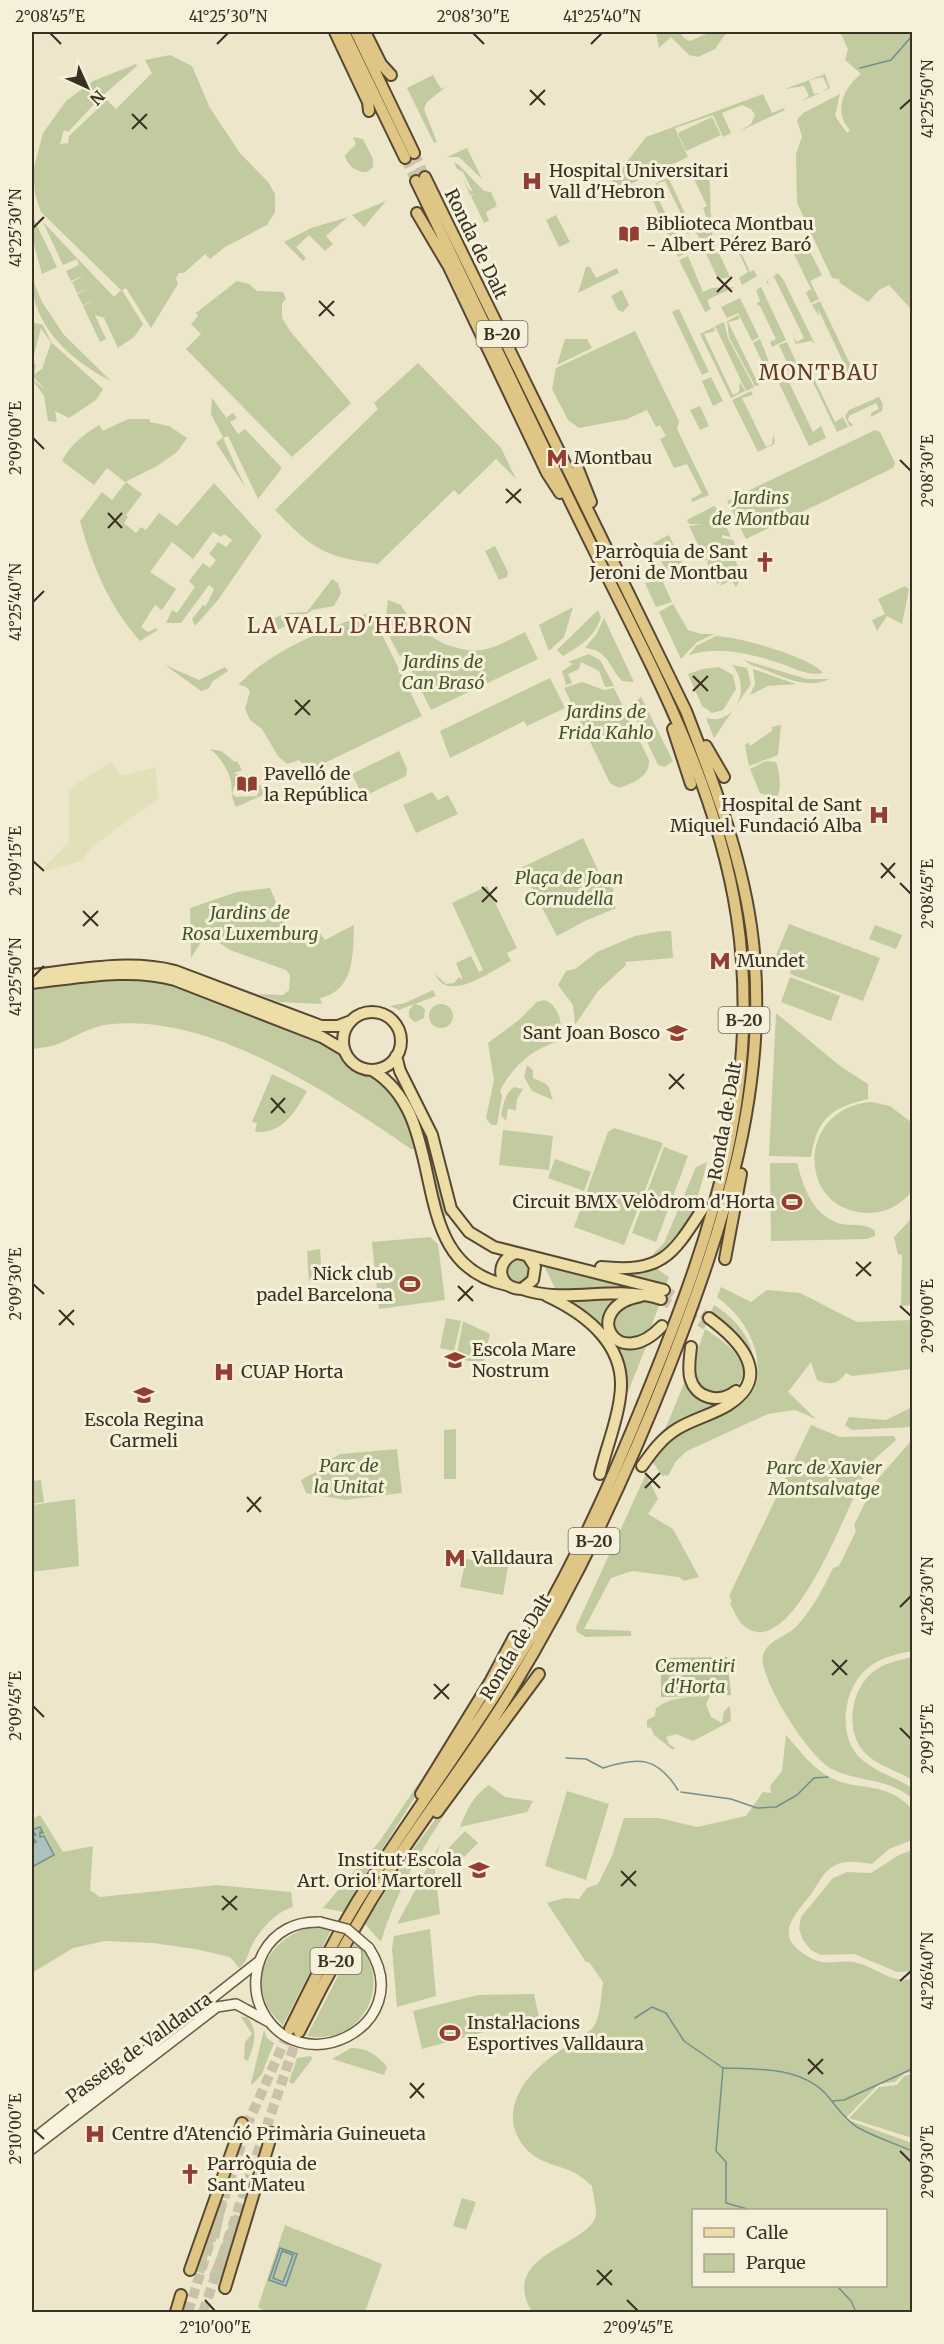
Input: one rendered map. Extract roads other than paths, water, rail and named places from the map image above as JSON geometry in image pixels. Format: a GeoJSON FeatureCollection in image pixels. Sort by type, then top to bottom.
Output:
{"type":"FeatureCollection","features":[{"type":"Feature","properties":{"kind":"highway"},"geometry":{"type":"LineString","coordinates":[[335,32],[369,111]]}},
{"type":"Feature","properties":{"kind":"highway"},"geometry":{"type":"LineString","coordinates":[[344,32],[410,156],[356,32]]}},
{"type":"Feature","properties":{"kind":"highway"},"geometry":{"type":"LineString","coordinates":[[364,32],[381,64],[391,75]]}},
{"type":"Feature","properties":{"kind":"highway","name":"Ronda de Dalt"},"geometry":{"type":"LineString","coordinates":[[421,179],[610,553],[686,711],[731,834],[751,926],[755,1027],[747,1111],[733,1182],[711,1255],[649,1418],[613,1499],[572,1585],[507,1697],[400,1856],[349,1936],[294,2031],[340,1931],[396,1843],[496,1695],[540,1622],[582,1542],[626,1447],[677,1320],[708,1229],[729,1153],[739,1095],[744,1030],[738,924],[730,877],[707,795],[668,702],[592,545],[421,179]]}},
{"type":"Feature","properties":{"kind":"highway"},"geometry":{"type":"LineString","coordinates":[[417,213],[449,267],[547,472],[592,545]]}},
{"type":"Feature","properties":{"kind":"highway"},"geometry":{"type":"LineString","coordinates":[[578,469],[610,553]]}},
{"type":"Feature","properties":{"kind":"highway"},"geometry":{"type":"LineString","coordinates":[[668,702],[672,726],[691,784]]}},
{"type":"Feature","properties":{"kind":"highway"},"geometry":{"type":"LineString","coordinates":[[686,711],[724,777]]}},
{"type":"Feature","properties":{"kind":"highway"},"geometry":{"type":"LineString","coordinates":[[725,1259],[744,1160],[747,1111]]}},
{"type":"Feature","properties":{"kind":"highway"},"geometry":{"type":"LineString","coordinates":[[396,1843],[416,1802],[490,1682],[514,1637]]}},
{"type":"Feature","properties":{"kind":"highway"},"geometry":{"type":"LineString","coordinates":[[400,1856],[431,1820],[539,1674]]}},
{"type":"Feature","properties":{"kind":"highway"},"geometry":{"type":"LineString","coordinates":[[190,2270],[242,2123]]}},
{"type":"Feature","properties":{"kind":"highway"},"geometry":{"type":"LineString","coordinates":[[225,2288],[272,2133]]}},
{"type":"Feature","properties":{"kind":"highway"},"geometry":{"type":"LineString","coordinates":[[176,2313],[181,2295]]}},
{"type":"Feature","properties":{"kind":"main road"},"geometry":{"type":"LineString","coordinates":[[32,975],[113,966],[153,966],[175,971],[321,1026],[338,1026],[368,1012],[379,1013],[391,1018],[401,1037],[396,1056],[398,1068],[432,1135],[449,1202],[456,1217],[480,1240],[662,1294],[628,1299],[616,1305],[609,1315],[610,1331],[619,1341],[632,1345],[645,1341],[662,1326]]}},
{"type":"Feature","properties":{"kind":"main road"},"geometry":{"type":"LineString","coordinates":[[32,983],[126,974],[154,975],[175,980],[316,1035],[344,1050]]}},
{"type":"Feature","properties":{"kind":"main road"},"geometry":{"type":"LineString","coordinates":[[351,1021],[343,1035],[344,1050],[352,1064],[372,1070],[391,1084],[419,1138],[437,1221],[446,1243],[471,1270],[493,1282],[548,1296],[571,1307],[596,1327],[617,1361],[621,1375],[620,1399],[600,1474]]}},
{"type":"Feature","properties":{"kind":"main road"},"geometry":{"type":"LineString","coordinates":[[372,1070],[387,1066],[396,1056]]}},
{"type":"Feature","properties":{"kind":"main road"},"geometry":{"type":"LineString","coordinates":[[580,1268],[628,1270],[655,1263],[677,1246],[703,1208]]}},
{"type":"Feature","properties":{"kind":"main road"},"geometry":{"type":"LineString","coordinates":[[507,1285],[501,1276],[501,1266],[505,1258],[516,1252]]}},
{"type":"Feature","properties":{"kind":"main road"},"geometry":{"type":"LineString","coordinates":[[522,1288],[531,1282],[536,1274],[534,1264],[528,1256]]}},
{"type":"Feature","properties":{"kind":"main road"},"geometry":{"type":"LineString","coordinates":[[548,1296],[627,1291],[648,1295]]}},
{"type":"Feature","properties":{"kind":"main road"},"geometry":{"type":"LineString","coordinates":[[642,1466],[668,1436],[728,1405],[740,1395],[747,1384],[750,1369],[743,1348],[708,1321],[741,1357],[745,1374],[738,1390],[718,1399],[706,1397],[698,1391],[690,1373],[691,1347]]}},
{"type":"Feature","properties":{"kind":"main road"},"geometry":{"type":"LineString","coordinates":[[320,1922],[347,1929],[369,1948],[379,1967],[381,1993],[373,2013],[359,2030],[336,2042],[314,2044],[288,2037],[271,2023],[257,1997],[256,1979],[260,1960],[272,1941],[285,1929],[297,1923],[320,1922]]}},
{"type":"Feature","properties":{"kind":"main road","name":"Passeig de Valldaura"},"geometry":{"type":"LineString","coordinates":[[32,2139],[260,1960]]}},
{"type":"Feature","properties":{"kind":"main road","name":"Passeig de Valldaura"},"geometry":{"type":"LineString","coordinates":[[32,2148],[217,2007],[236,2004],[271,2023]]}},
{"type":"Feature","properties":{"kind":"water"},"geometry":{"type":"Polygon","coordinates":[[[40,1827],[43,1833],[40,1832],[40,1837],[44,1836],[54,1855],[32,1867],[32,1844],[36,1842],[32,1836],[36,1835],[32,1830],[40,1827]]]}},
{"type":"Feature","properties":{"kind":"water"},"geometry":{"type":"Polygon","coordinates":[[[280,2248],[297,2254],[286,2286],[269,2280],[280,2248]],[[282,2251],[273,2278],[283,2282],[293,2255],[282,2251]]]}},
{"type":"Feature","properties":{"kind":"waterway"},"geometry":{"type":"LineString","coordinates":[[860,68],[891,60],[912,36]]}},
{"type":"Feature","properties":{"kind":"waterway"},"geometry":{"type":"LineString","coordinates":[[566,1758],[586,1759],[603,1768],[627,1762],[646,1762],[662,1771],[678,1790]]}},
{"type":"Feature","properties":{"kind":"waterway"},"geometry":{"type":"LineString","coordinates":[[681,1792],[731,1799],[757,1808],[776,1807],[797,1795],[814,1778],[828,1777]]}},
{"type":"Feature","properties":{"kind":"waterway"},"geometry":{"type":"LineString","coordinates":[[635,2018],[652,2007],[666,2013],[684,2041],[723,2068],[716,2151],[726,2162],[726,2203],[747,2209]]}},
{"type":"Feature","properties":{"kind":"waterway"},"geometry":{"type":"LineString","coordinates":[[723,2068],[777,2071],[803,2078],[825,2093],[857,2127],[912,2151]]}},
{"type":"Feature","properties":{"kind":"waterway"},"geometry":{"type":"LineString","coordinates":[[832,2101],[844,2100],[912,2069]]}},
{"type":"Feature","properties":{"kind":"waterway"},"geometry":{"type":"LineString","coordinates":[[838,2287],[851,2301],[856,2312]]}},
{"type":"Feature","properties":{"kind":"tunnel"},"geometry":{"type":"LineString","coordinates":[[414,153],[425,177]]}},
{"type":"Feature","properties":{"kind":"tunnel"},"geometry":{"type":"LineString","coordinates":[[405,158],[416,181]]}},
{"type":"Feature","properties":{"kind":"tunnel"},"geometry":{"type":"LineString","coordinates":[[664,1290],[709,1318]]}},
{"type":"Feature","properties":{"kind":"tunnel"},"geometry":{"type":"LineString","coordinates":[[661,1299],[706,1325]]}},
{"type":"Feature","properties":{"kind":"tunnel"},"geometry":{"type":"LineString","coordinates":[[188,2312],[248,2123],[290,2029]]}},
{"type":"Feature","properties":{"kind":"tunnel"},"geometry":{"type":"LineString","coordinates":[[203,2312],[299,2032]]}},
{"type":"Feature","properties":{"kind":"place","name":"Hospital Universitari Vall d'Hebron"},"geometry":{"type":"Point","coordinates":[532,181]}},
{"type":"Feature","properties":{"kind":"place","name":"Biblioteca Montbau - Albert Pérez Baró"},"geometry":{"type":"Point","coordinates":[629,234]}},
{"type":"Feature","properties":{"kind":"place","name":"Montbau"},"geometry":{"type":"Point","coordinates":[557,458]}},
{"type":"Feature","properties":{"kind":"place","name":"Parròquia de Sant Jeroni de Montbau"},"geometry":{"type":"Point","coordinates":[765,562]}},
{"type":"Feature","properties":{"kind":"place","name":"Pavelló de la República"},"geometry":{"type":"Point","coordinates":[247,784]}},
{"type":"Feature","properties":{"kind":"place","name":"Hospital de Sant Miquel. Fundació Alba"},"geometry":{"type":"Point","coordinates":[879,815]}},
{"type":"Feature","properties":{"kind":"place","name":"Mundet"},"geometry":{"type":"Point","coordinates":[720,961]}},
{"type":"Feature","properties":{"kind":"place","name":"Sant Joan Bosco"},"geometry":{"type":"Point","coordinates":[677,1033]}},
{"type":"Feature","properties":{"kind":"place","name":"Circuit BMX Velòdrom d'Horta"},"geometry":{"type":"Point","coordinates":[792,1202]}},
{"type":"Feature","properties":{"kind":"place","name":"Nick club padel Barcelona"},"geometry":{"type":"Point","coordinates":[410,1284]}},
{"type":"Feature","properties":{"kind":"place","name":"Escola Mare Nostrum"},"geometry":{"type":"Point","coordinates":[455,1360]}},
{"type":"Feature","properties":{"kind":"place","name":"CUAP Horta"},"geometry":{"type":"Point","coordinates":[224,1372]}},
{"type":"Feature","properties":{"kind":"place","name":"Escola Regina Carmeli"},"geometry":{"type":"Point","coordinates":[144,1395]}},
{"type":"Feature","properties":{"kind":"place","name":"Valldaura"},"geometry":{"type":"Point","coordinates":[455,1558]}},
{"type":"Feature","properties":{"kind":"place","name":"Institut Escola Art. Oriol Martorell"},"geometry":{"type":"Point","coordinates":[479,1870]}},
{"type":"Feature","properties":{"kind":"place","name":"Instal·lacions Esportives Valldaura"},"geometry":{"type":"Point","coordinates":[450,2033]}},
{"type":"Feature","properties":{"kind":"place","name":"Centre d'Atenció Primària Guineueta"},"geometry":{"type":"Point","coordinates":[95,2134]}},
{"type":"Feature","properties":{"kind":"place","name":"Parròquia de Sant Mateu"},"geometry":{"type":"Point","coordinates":[190,2174]}},
{"type":"Feature","properties":{"kind":"district","name":"MONTBAU"},"geometry":{"type":"Point","coordinates":[819,373]}},
{"type":"Feature","properties":{"kind":"district","name":"LA VALL D'HEBRON"},"geometry":{"type":"Point","coordinates":[360,626]}},
{"type":"Feature","properties":{"kind":"park label","name":"Jardins de Montbau"},"geometry":{"type":"Point","coordinates":[761,508]}},
{"type":"Feature","properties":{"kind":"park label","name":"Jardins de Can Brasó"},"geometry":{"type":"Point","coordinates":[443,672]}},
{"type":"Feature","properties":{"kind":"park label","name":"Jardins de Frida Kahlo"},"geometry":{"type":"Point","coordinates":[606,722]}},
{"type":"Feature","properties":{"kind":"park label","name":"Plaça de Joan Cornudella"},"geometry":{"type":"Point","coordinates":[569,888]}},
{"type":"Feature","properties":{"kind":"park label","name":"Jardins de Rosa Luxemburg"},"geometry":{"type":"Point","coordinates":[250,923]}},
{"type":"Feature","properties":{"kind":"park label","name":"Parc de la Unitat"},"geometry":{"type":"Point","coordinates":[349,1476]}},
{"type":"Feature","properties":{"kind":"park label","name":"Parc de Xavier Montsalvatge"},"geometry":{"type":"Point","coordinates":[824,1478]}},
{"type":"Feature","properties":{"kind":"park label","name":"Cementiri d'Horta"},"geometry":{"type":"Point","coordinates":[695,1676]}}]}
